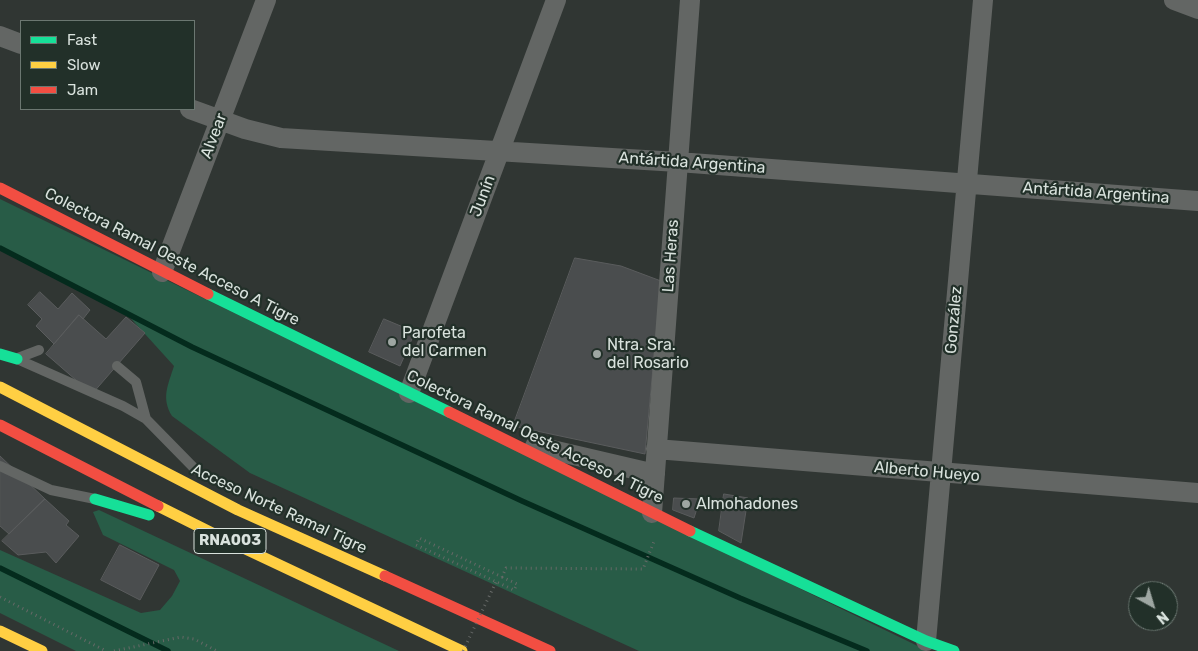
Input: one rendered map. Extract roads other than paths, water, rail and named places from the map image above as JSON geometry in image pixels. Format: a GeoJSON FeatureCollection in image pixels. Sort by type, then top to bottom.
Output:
{"type":"FeatureCollection","features":[{"type":"Feature","properties":{"kind":"main road","name":"Colectora Ramal Oeste Acceso A Tigre"},"geometry":{"type":"LineString","coordinates":[[0,188],[162,272],[505,439],[652,513],[926,641],[954,651]]}},
{"type":"Feature","properties":{"kind":"main road"},"geometry":{"type":"LineString","coordinates":[[0,354],[17,359]]}},
{"type":"Feature","properties":{"kind":"main road","name":"Acceso Norte Ramal Tigre"},"geometry":{"type":"LineString","coordinates":[[0,387],[238,510],[550,651]]}},
{"type":"Feature","properties":{"kind":"main road","name":"RNA003"},"geometry":{"type":"LineString","coordinates":[[0,425],[218,536],[463,651]]}},
{"type":"Feature","properties":{"kind":"main road"},"geometry":{"type":"LineString","coordinates":[[95,499],[218,536]]}},
{"type":"Feature","properties":{"kind":"main road"},"geometry":{"type":"LineString","coordinates":[[291,521],[462,611]]}},
{"type":"Feature","properties":{"kind":"main road"},"geometry":{"type":"LineString","coordinates":[[10,640],[42,651]]}},
{"type":"Feature","properties":{"kind":"street","name":"Alvear"},"geometry":{"type":"LineString","coordinates":[[162,272],[266,0]]}},
{"type":"Feature","properties":{"kind":"street","name":"Junín"},"geometry":{"type":"LineString","coordinates":[[409,393],[556,0]]}},
{"type":"Feature","properties":{"kind":"street","name":"Las Heras"},"geometry":{"type":"LineString","coordinates":[[652,513],[690,0]]}},
{"type":"Feature","properties":{"kind":"street","name":"González"},"geometry":{"type":"LineString","coordinates":[[926,641],[983,0]]}},
{"type":"Feature","properties":{"kind":"street"},"geometry":{"type":"LineString","coordinates":[[1174,0],[1198,9]]}},
{"type":"Feature","properties":{"kind":"street"},"geometry":{"type":"LineString","coordinates":[[0,36],[20,44]]}},
{"type":"Feature","properties":{"kind":"street","name":"Antártida Argentina"},"geometry":{"type":"LineString","coordinates":[[193,110],[245,130],[281,138],[678,162],[1198,201]]}},
{"type":"Feature","properties":{"kind":"street"},"geometry":{"type":"LineString","coordinates":[[505,439],[655,474]]}},
{"type":"Feature","properties":{"kind":"street","name":"Alberto Hueyo"},"geometry":{"type":"LineString","coordinates":[[656,449],[1198,494]]}},
{"type":"Feature","properties":{"kind":"lane"},"geometry":{"type":"LineString","coordinates":[[17,359],[39,350]]}},
{"type":"Feature","properties":{"kind":"lane"},"geometry":{"type":"LineString","coordinates":[[17,359],[124,406],[146,419],[200,473]]}},
{"type":"Feature","properties":{"kind":"lane"},"geometry":{"type":"LineString","coordinates":[[118,366],[136,382],[146,419]]}},
{"type":"Feature","properties":{"kind":"lane"},"geometry":{"type":"LineString","coordinates":[[0,466],[51,490],[95,499]]}},
{"type":"Feature","properties":{"kind":"waterway"},"geometry":{"type":"LineString","coordinates":[[0,248],[192,347],[522,501],[740,598],[867,651]]}},
{"type":"Feature","properties":{"kind":"waterway"},"geometry":{"type":"LineString","coordinates":[[0,568],[168,651]]}},
{"type":"Feature","properties":{"kind":"place","name":"Parofeta del Carmen"},"geometry":{"type":"Point","coordinates":[392,342]}},
{"type":"Feature","properties":{"kind":"place","name":"Ntra. Sra. del Rosario"},"geometry":{"type":"Point","coordinates":[597,354]}},
{"type":"Feature","properties":{"kind":"place","name":"Almohadones"},"geometry":{"type":"Point","coordinates":[686,504]}}]}
